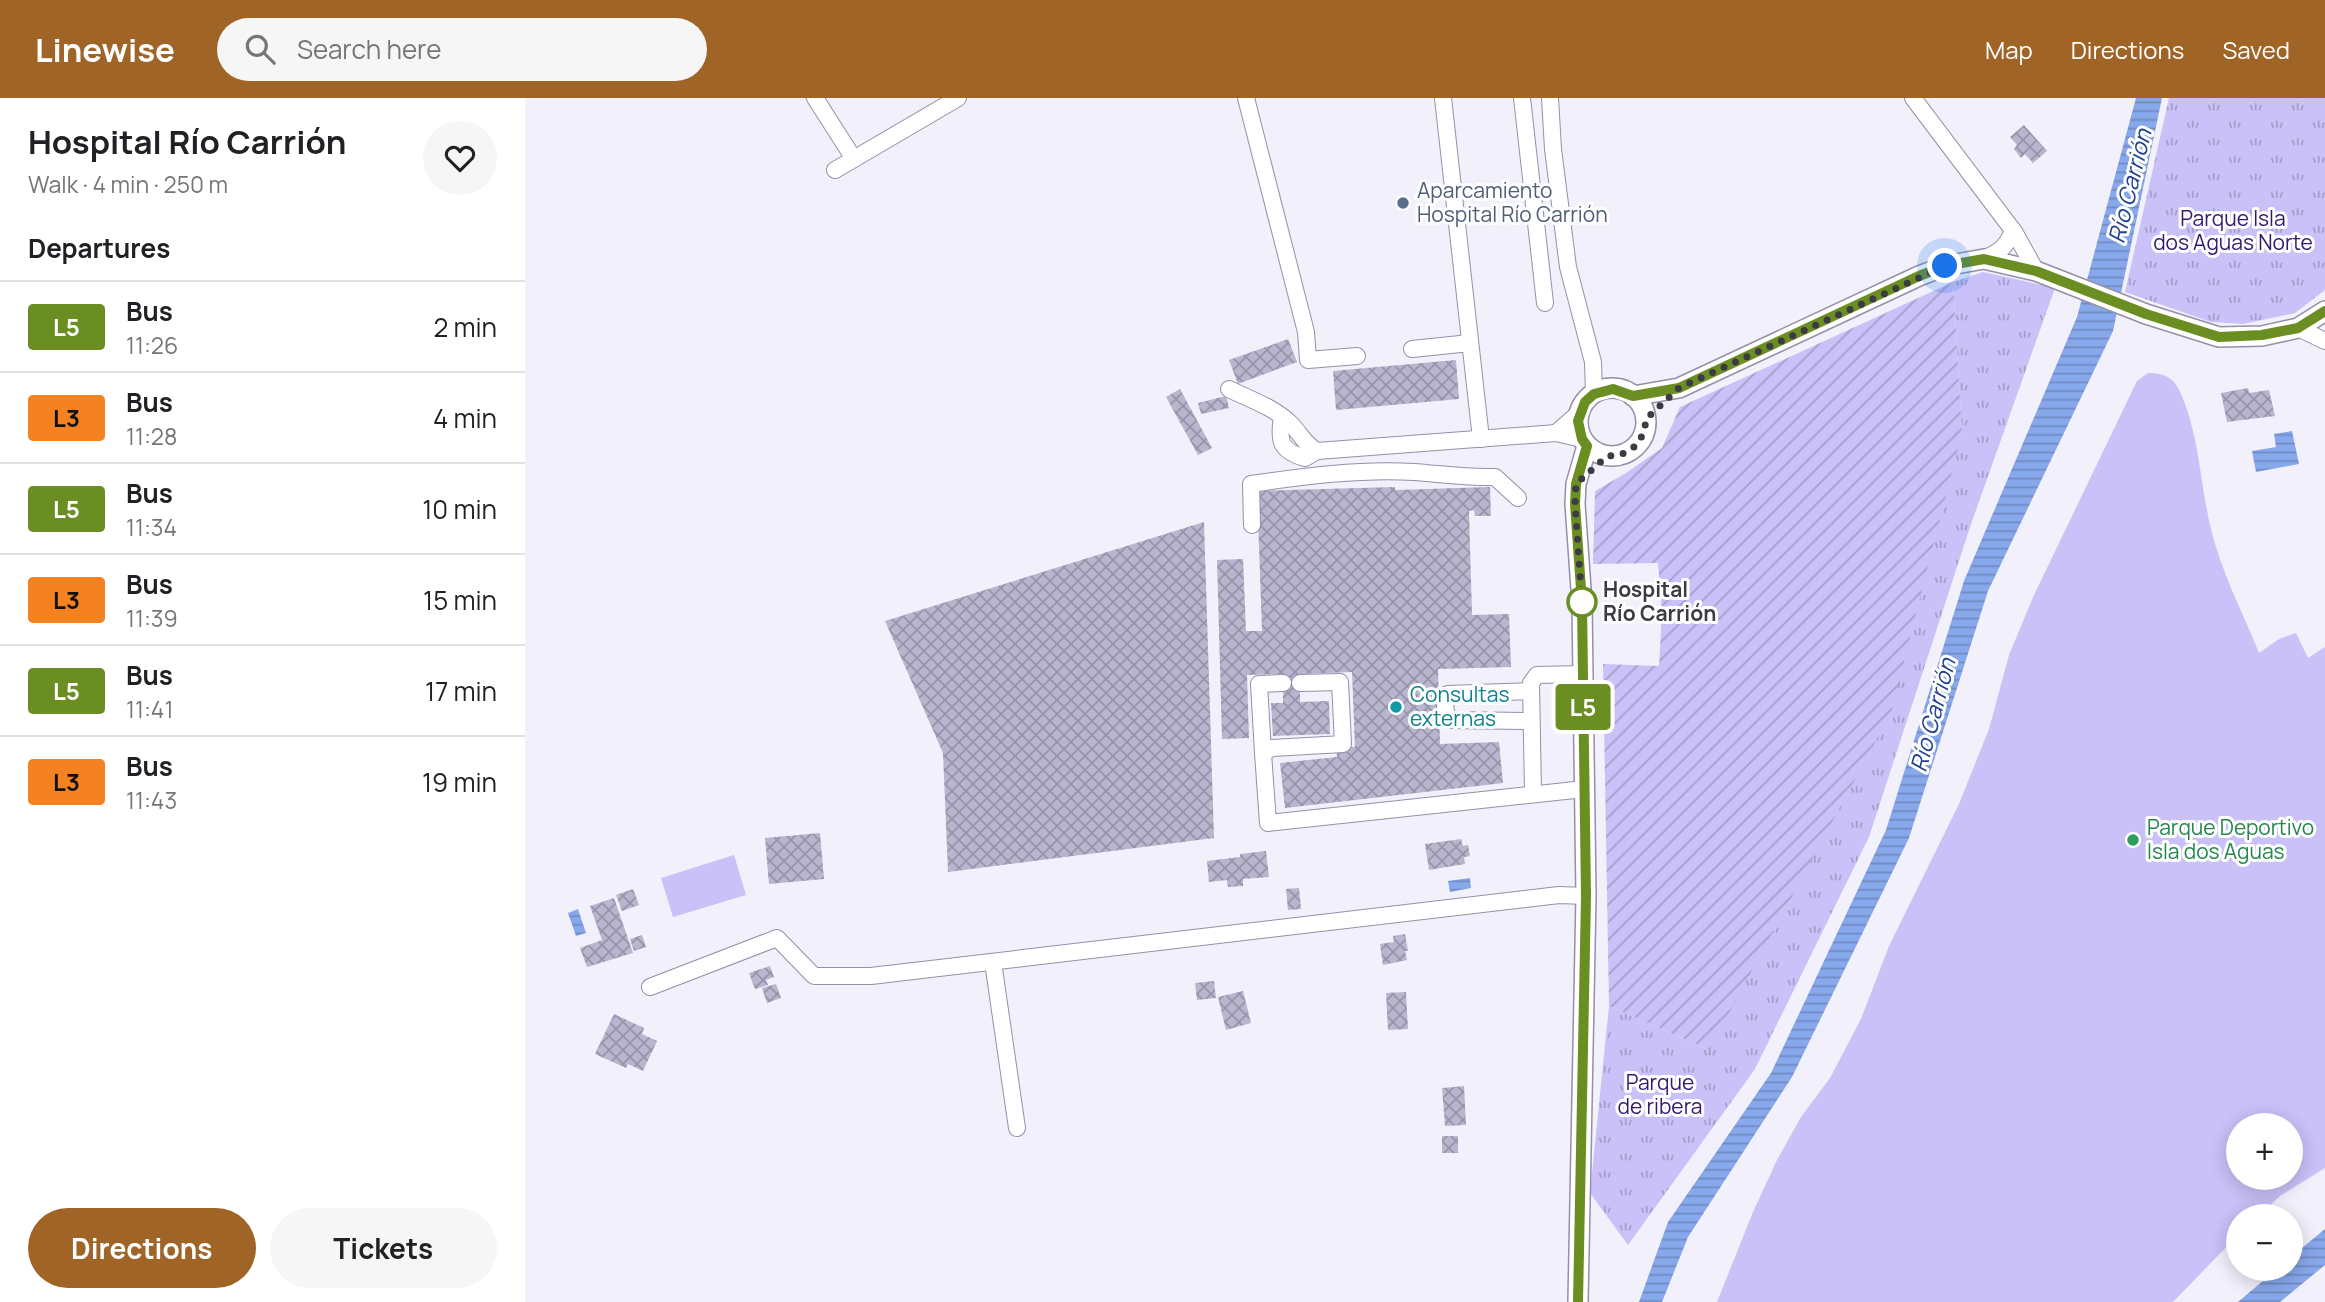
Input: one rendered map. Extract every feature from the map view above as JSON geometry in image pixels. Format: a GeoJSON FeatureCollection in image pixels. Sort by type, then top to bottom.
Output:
{"type":"FeatureCollection","features":[{"type":"Feature","properties":{"kind":"main road"},"geometry":{"type":"LineString","coordinates":[[1633,396],[1646,419],[1645,429],[1635,447],[1617,456],[1596,453],[1585,442],[1578,421],[1580,412],[1594,394],[1613,389],[1633,396],[1679,388],[1919,276],[1945,266],[1984,259],[2036,271],[2146,314],[2219,337],[2262,335],[2298,328],[2325,311]]}},
{"type":"Feature","properties":{"kind":"main road"},"geometry":{"type":"LineString","coordinates":[[1646,419],[1679,388]]}},
{"type":"Feature","properties":{"kind":"main road"},"geometry":{"type":"LineString","coordinates":[[1578,1302],[1586,896],[1582,603],[1575,504],[1576,484],[1585,442]]}},
{"type":"Feature","properties":{"kind":"main road"},"geometry":{"type":"LineString","coordinates":[[1576,484],[1607,456]]}},
{"type":"Feature","properties":{"kind":"street"},"geometry":{"type":"LineString","coordinates":[[815,98],[854,159]]}},
{"type":"Feature","properties":{"kind":"street"},"geometry":{"type":"LineString","coordinates":[[835,170],[958,98]]}},
{"type":"Feature","properties":{"kind":"street"},"geometry":{"type":"LineString","coordinates":[[1246,98],[1306,332],[1308,360],[1357,356]]}},
{"type":"Feature","properties":{"kind":"street"},"geometry":{"type":"LineString","coordinates":[[1443,98],[1481,439]]}},
{"type":"Feature","properties":{"kind":"street"},"geometry":{"type":"LineString","coordinates":[[1522,98],[1545,303]]}},
{"type":"Feature","properties":{"kind":"street"},"geometry":{"type":"LineString","coordinates":[[1550,98],[1553,149],[1568,267],[1593,362],[1594,394]]}},
{"type":"Feature","properties":{"kind":"street"},"geometry":{"type":"LineString","coordinates":[[1913,98],[2013,230],[2036,271]]}},
{"type":"Feature","properties":{"kind":"street"},"geometry":{"type":"LineString","coordinates":[[1984,259],[2000,251],[2009,242],[2013,230]]}},
{"type":"Feature","properties":{"kind":"street"},"geometry":{"type":"LineString","coordinates":[[2298,328],[2325,341]]}},
{"type":"Feature","properties":{"kind":"street"},"geometry":{"type":"LineString","coordinates":[[1412,349],[1470,343]]}},
{"type":"Feature","properties":{"kind":"street"},"geometry":{"type":"LineString","coordinates":[[1229,389],[1271,409],[1290,423],[1317,452],[1556,433],[1585,442]]}},
{"type":"Feature","properties":{"kind":"street"},"geometry":{"type":"LineString","coordinates":[[1556,433],[1580,412]]}},
{"type":"Feature","properties":{"kind":"street"},"geometry":{"type":"LineString","coordinates":[[1252,525],[1251,484],[1315,475],[1413,472],[1467,478],[1495,477],[1518,498]]}},
{"type":"Feature","properties":{"kind":"street"},"geometry":{"type":"LineString","coordinates":[[1533,793],[1531,683],[1537,675],[1583,674]]}},
{"type":"Feature","properties":{"kind":"street"},"geometry":{"type":"LineString","coordinates":[[1263,752],[1272,748],[1343,744],[1340,682],[1300,683]]}},
{"type":"Feature","properties":{"kind":"street"},"geometry":{"type":"LineString","coordinates":[[1283,683],[1259,684],[1268,823],[1584,789]]}},
{"type":"Feature","properties":{"kind":"street"},"geometry":{"type":"LineString","coordinates":[[1530,721],[1448,720],[1445,707],[1448,694],[1531,691]]}},
{"type":"Feature","properties":{"kind":"street"},"geometry":{"type":"LineString","coordinates":[[650,987],[778,937],[814,976],[871,976],[1559,895],[1586,896]]}},
{"type":"Feature","properties":{"kind":"street"},"geometry":{"type":"LineString","coordinates":[[993,962],[1017,1128]]}},
{"type":"Feature","properties":{"kind":"green space","name":"Parque Isla dos Aguas Norte"},"geometry":{"type":"Polygon","coordinates":[[[2169,98],[2325,98],[2325,290],[2295,313],[2243,324],[2211,322],[2125,292],[2169,98]]]}},
{"type":"Feature","properties":{"kind":"green space","name":"Parque de ribera"},"geometry":{"type":"Polygon","coordinates":[[[1983,272],[2055,288],[1971,524],[1869,837],[1755,1069],[1628,1245],[1590,1193],[1609,1006],[1709,1050],[1962,433],[1953,282],[1983,272]]]}},
{"type":"Feature","properties":{"kind":"green space"},"geometry":{"type":"Polygon","coordinates":[[[1953,282],[1962,432],[1891,713],[1709,1050],[1609,1006],[1603,664],[1659,666],[1662,613],[1658,563],[1593,564],[1595,491],[1662,448],[1680,407],[1953,282]]]}},
{"type":"Feature","properties":{"kind":"green space","name":"Parque Deportivo Isla dos Aguas"},"geometry":{"type":"Polygon","coordinates":[[[2148,373],[2164,375],[2175,384],[2188,412],[2216,547],[2259,653],[2279,639],[2296,633],[2308,658],[2325,647],[2325,1168],[2303,1182],[2303,1113],[2226,1113],[2226,1190],[2290,1190],[2272,1204],[2226,1204],[2226,1247],[2173,1302],[1717,1302],[1777,1160],[1801,1117],[1830,1078],[1861,1019],[1889,946],[1959,804],[1989,729],[2009,655],[2034,595],[2137,381],[2148,373]]]}},
{"type":"Feature","properties":{"kind":"green space"},"geometry":{"type":"Polygon","coordinates":[[[734,855],[746,895],[673,917],[661,878],[734,855]]]}},
{"type":"Feature","properties":{"kind":"water","name":"Río Carrión"},"geometry":{"type":"Polygon","coordinates":[[[2136,98],[2162,98],[2113,331],[1988,591],[1909,838],[1792,1077],[1688,1237],[1662,1302],[1639,1302],[1668,1222],[1771,1073],[1886,830],[1964,581],[2077,317],[2136,98]]]}},
{"type":"Feature","properties":{"kind":"water"},"geometry":{"type":"Polygon","coordinates":[[[2292,431],[2299,464],[2256,472],[2252,451],[2276,447],[2274,434],[2292,431]]]}},
{"type":"Feature","properties":{"kind":"water"},"geometry":{"type":"Polygon","coordinates":[[[1470,878],[1471,888],[1450,892],[1448,881],[1470,878]]]}},
{"type":"Feature","properties":{"kind":"water"},"geometry":{"type":"Polygon","coordinates":[[[578,909],[586,933],[576,936],[568,913],[578,909]]]}},
{"type":"Feature","properties":{"kind":"water"},"geometry":{"type":"Polygon","coordinates":[[[2325,1229],[2325,1265],[2280,1302],[2238,1302],[2263,1281],[2303,1281],[2303,1247],[2325,1229]]]}},
{"type":"Feature","properties":{"kind":"building"},"geometry":{"type":"Polygon","coordinates":[[[2024,125],[2047,151],[2033,163],[2025,154],[2021,158],[2014,149],[2017,145],[2010,137],[2024,125]]]}},
{"type":"Feature","properties":{"kind":"building"},"geometry":{"type":"Polygon","coordinates":[[[1288,339],[1297,362],[1238,384],[1229,360],[1288,339]]]}},
{"type":"Feature","properties":{"kind":"building"},"geometry":{"type":"Polygon","coordinates":[[[1456,360],[1459,399],[1336,410],[1333,371],[1456,360]]]}},
{"type":"Feature","properties":{"kind":"building"},"geometry":{"type":"Polygon","coordinates":[[[2248,388],[2249,393],[2269,390],[2275,416],[2227,422],[2221,393],[2248,388]]]}},
{"type":"Feature","properties":{"kind":"building"},"geometry":{"type":"Polygon","coordinates":[[[1180,389],[1212,448],[1198,455],[1166,397],[1180,389]]]}},
{"type":"Feature","properties":{"kind":"building"},"geometry":{"type":"Polygon","coordinates":[[[1226,396],[1229,408],[1201,414],[1198,403],[1226,396]]]}},
{"type":"Feature","properties":{"kind":"building"},"geometry":{"type":"Polygon","coordinates":[[[1395,487],[1395,490],[1490,487],[1491,516],[1475,516],[1474,510],[1469,511],[1472,615],[1509,614],[1511,667],[1438,669],[1440,744],[1499,742],[1503,783],[1285,808],[1280,763],[1337,757],[1336,747],[1355,747],[1352,672],[1300,674],[1300,702],[1329,701],[1330,734],[1273,736],[1271,703],[1283,703],[1283,674],[1247,675],[1249,738],[1222,739],[1217,560],[1243,559],[1246,631],[1262,631],[1257,491],[1395,487]]]}},
{"type":"Feature","properties":{"kind":"building"},"geometry":{"type":"Polygon","coordinates":[[[1204,522],[1214,838],[948,872],[943,753],[885,621],[1204,522]]]}},
{"type":"Feature","properties":{"kind":"building"},"geometry":{"type":"Polygon","coordinates":[[[820,833],[824,879],[769,884],[765,838],[820,833]]]}},
{"type":"Feature","properties":{"kind":"building"},"geometry":{"type":"Polygon","coordinates":[[[1461,839],[1463,846],[1468,845],[1470,856],[1464,857],[1465,864],[1429,870],[1425,844],[1461,839]]]}},
{"type":"Feature","properties":{"kind":"building"},"geometry":{"type":"Polygon","coordinates":[[[1266,851],[1269,877],[1243,879],[1243,886],[1228,887],[1227,880],[1209,882],[1207,861],[1266,851]]]}},
{"type":"Feature","properties":{"kind":"building"},"geometry":{"type":"Polygon","coordinates":[[[1299,888],[1301,909],[1288,910],[1286,889],[1299,888]]]}},
{"type":"Feature","properties":{"kind":"building"},"geometry":{"type":"Polygon","coordinates":[[[633,889],[639,905],[622,911],[616,895],[633,889]]]}},
{"type":"Feature","properties":{"kind":"building"},"geometry":{"type":"Polygon","coordinates":[[[614,898],[633,953],[587,967],[580,948],[602,940],[590,906],[614,898]]]}},
{"type":"Feature","properties":{"kind":"building"},"geometry":{"type":"Polygon","coordinates":[[[1405,934],[1407,960],[1383,965],[1380,944],[1394,942],[1393,936],[1405,934]]]}},
{"type":"Feature","properties":{"kind":"building"},"geometry":{"type":"Polygon","coordinates":[[[642,935],[646,947],[634,951],[630,939],[642,935]]]}},
{"type":"Feature","properties":{"kind":"building"},"geometry":{"type":"Polygon","coordinates":[[[770,966],[774,977],[766,980],[768,985],[755,989],[749,973],[770,966]]]}},
{"type":"Feature","properties":{"kind":"building"},"geometry":{"type":"Polygon","coordinates":[[[1214,981],[1216,998],[1197,1000],[1195,983],[1214,981]]]}},
{"type":"Feature","properties":{"kind":"building"},"geometry":{"type":"Polygon","coordinates":[[[776,984],[781,998],[767,1003],[762,988],[776,984]]]}},
{"type":"Feature","properties":{"kind":"building"},"geometry":{"type":"Polygon","coordinates":[[[1243,991],[1251,1023],[1226,1030],[1218,997],[1243,991]]]}},
{"type":"Feature","properties":{"kind":"building"},"geometry":{"type":"Polygon","coordinates":[[[1406,992],[1408,1029],[1388,1030],[1386,993],[1406,992]]]}},
{"type":"Feature","properties":{"kind":"building"},"geometry":{"type":"Polygon","coordinates":[[[614,1014],[644,1028],[642,1034],[657,1041],[643,1071],[628,1064],[626,1068],[595,1054],[614,1014]]]}},
{"type":"Feature","properties":{"kind":"building"},"geometry":{"type":"Polygon","coordinates":[[[1464,1086],[1466,1125],[1445,1126],[1442,1088],[1464,1086]]]}},
{"type":"Feature","properties":{"kind":"building"},"geometry":{"type":"Polygon","coordinates":[[[1442,1136],[1458,1136],[1458,1153],[1442,1153],[1442,1136]]]}},
{"type":"Feature","properties":{"kind":"bus line","name":"L5"},"geometry":{"type":"LineString","coordinates":[[1578,1302],[1586,896],[1582,603],[1575,504],[1576,484],[1587,446],[1582,439],[1578,421],[1585,402],[1603,390],[1624,391],[1633,396],[1679,388],[1919,276],[1972,260],[1984,259],[2046,274],[2146,314],[2219,337],[2262,335],[2298,328],[2325,311]]}},
{"type":"Feature","properties":{"kind":"place","name":"Aparcamiento Hospital Río Carrión"},"geometry":{"type":"Point","coordinates":[1403,203]}},
{"type":"Feature","properties":{"kind":"place","name":"Hospital Río Carrión"},"geometry":{"type":"Point","coordinates":[1582,602]}},
{"type":"Feature","properties":{"kind":"place","name":"Consultas externas"},"geometry":{"type":"Point","coordinates":[1396,707]}},
{"type":"Feature","properties":{"kind":"place","name":"Parque Deportivo Isla dos Aguas"},"geometry":{"type":"Point","coordinates":[2133,840]}},
{"type":"Feature","properties":{"kind":"route"},"geometry":{"type":"LineString","coordinates":[[1582,602],[1576,484],[1607,456],[1627,453],[1635,447],[1645,429],[1646,419],[1679,388],[1945,266]]}}]}
